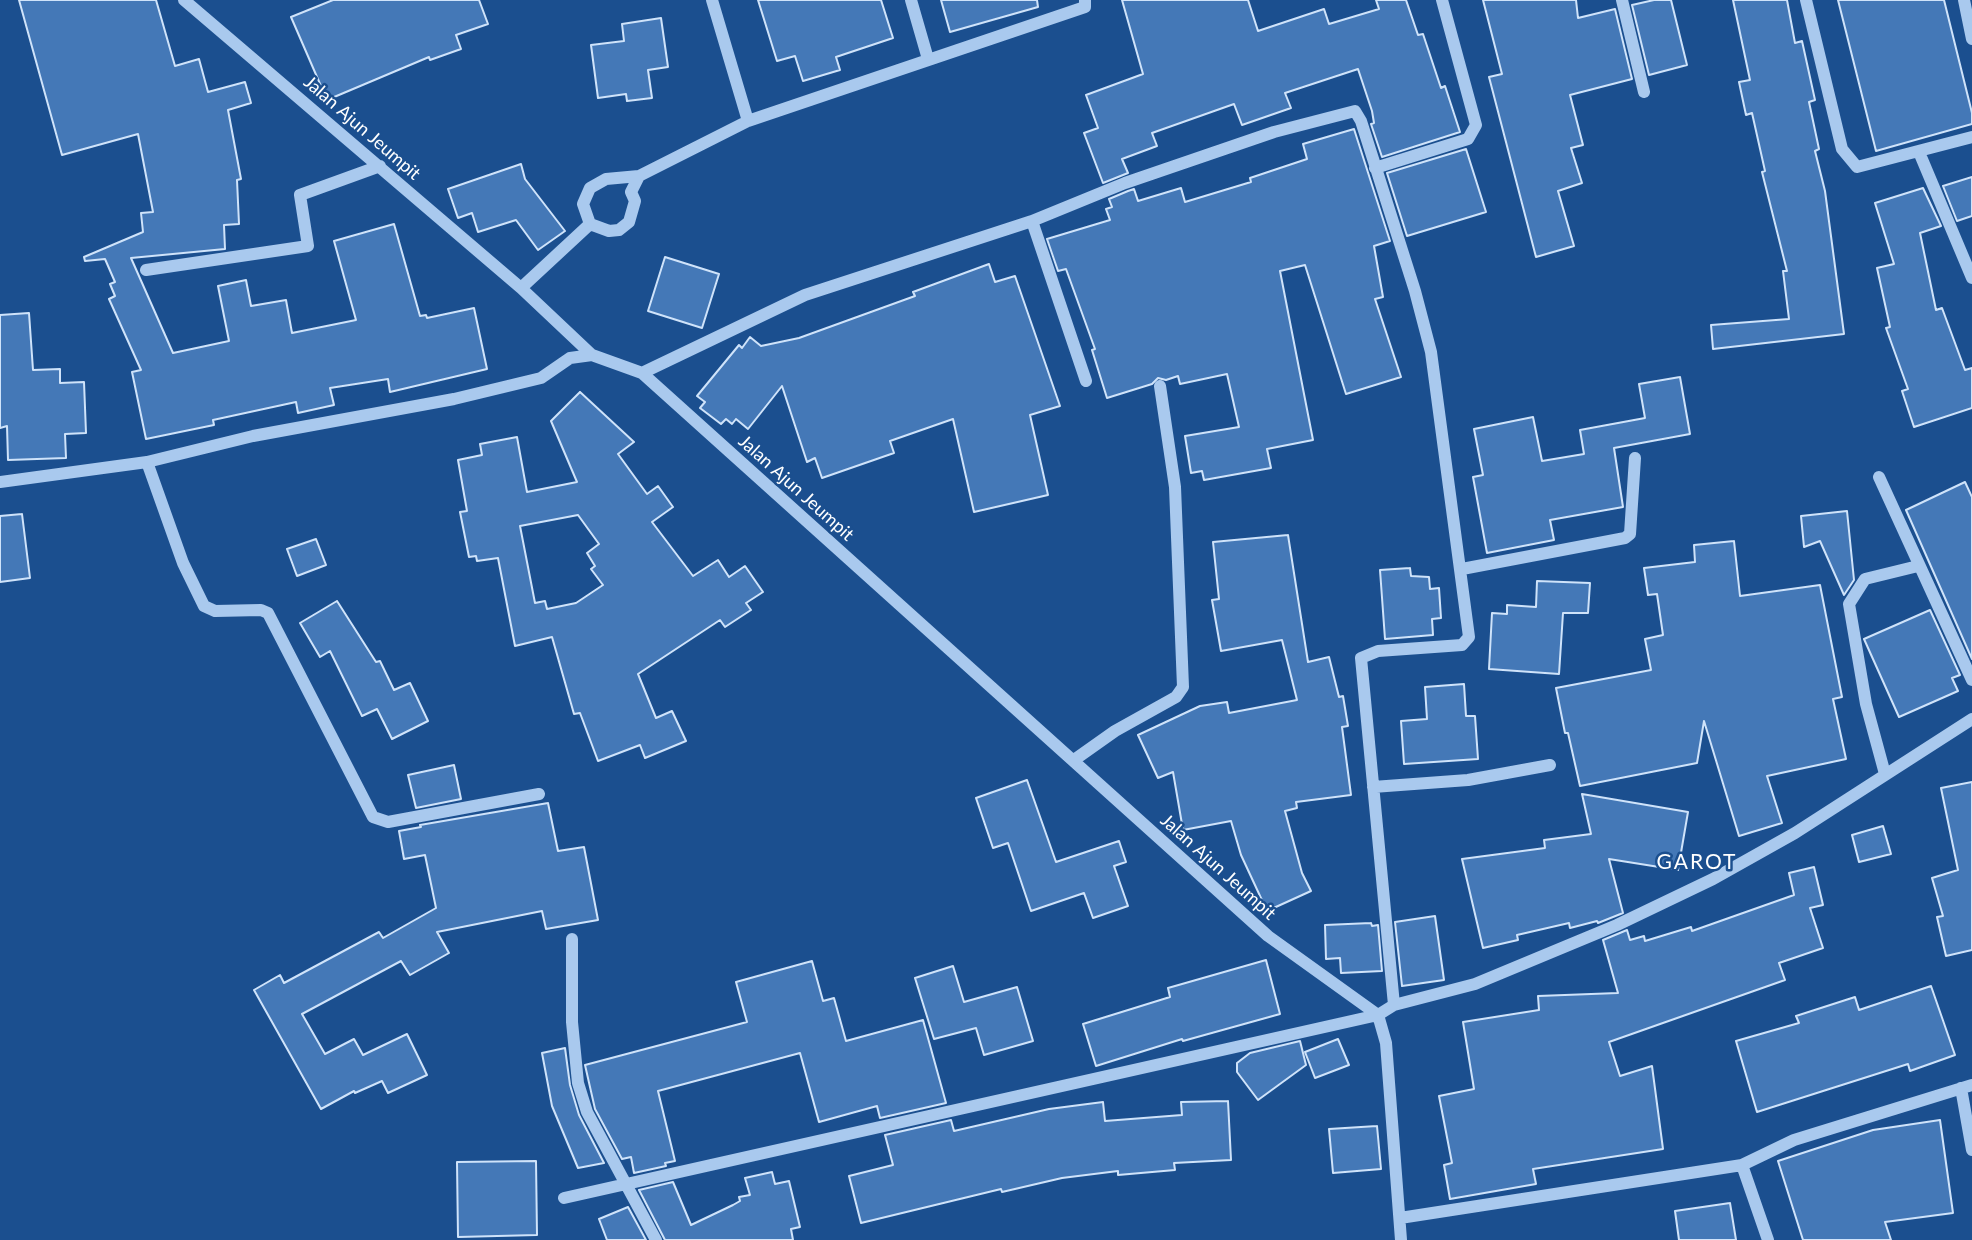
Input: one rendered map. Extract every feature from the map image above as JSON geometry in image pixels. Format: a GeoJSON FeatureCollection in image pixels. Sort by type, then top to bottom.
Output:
{"type":"FeatureCollection","features":[{"type":"Feature","properties":{"kind":"street","name":"Jalan Ajun Jeumpit"},"geometry":{"type":"LineString","coordinates":[[184,0],[521,288],[592,355],[642,373],[1268,936],[1378,1015]]}},
{"type":"Feature","properties":{"kind":"street"},"geometry":{"type":"LineString","coordinates":[[712,0],[748,121]]}},
{"type":"Feature","properties":{"kind":"street"},"geometry":{"type":"LineString","coordinates":[[911,0],[928,59]]}},
{"type":"Feature","properties":{"kind":"street"},"geometry":{"type":"LineString","coordinates":[[590,224],[583,204],[590,188],[606,179],[639,176],[748,121],[1085,7],[1085,0]]}},
{"type":"Feature","properties":{"kind":"street"},"geometry":{"type":"LineString","coordinates":[[1376,168],[1468,139],[1476,125],[1442,0]]}},
{"type":"Feature","properties":{"kind":"street"},"geometry":{"type":"LineString","coordinates":[[1622,0],[1644,92]]}},
{"type":"Feature","properties":{"kind":"street"},"geometry":{"type":"LineString","coordinates":[[1806,0],[1842,149],[1857,167],[1972,137]]}},
{"type":"Feature","properties":{"kind":"street"},"geometry":{"type":"LineString","coordinates":[[1964,0],[1972,39]]}},
{"type":"Feature","properties":{"kind":"street"},"geometry":{"type":"LineString","coordinates":[[642,373],[805,295],[1032,221],[1125,183],[1274,132],[1355,111],[1361,121],[1376,168],[1431,352],[1469,636],[1462,645],[1378,650],[1361,658],[1394,1005]]}},
{"type":"Feature","properties":{"kind":"street"},"geometry":{"type":"LineString","coordinates":[[1919,152],[1972,278]]}},
{"type":"Feature","properties":{"kind":"street"},"geometry":{"type":"LineString","coordinates":[[146,270],[308,246],[300,195],[380,166]]}},
{"type":"Feature","properties":{"kind":"street"},"geometry":{"type":"LineString","coordinates":[[590,224],[609,231],[629,222],[635,201],[631,192],[639,176]]}},
{"type":"Feature","properties":{"kind":"street"},"geometry":{"type":"LineString","coordinates":[[1032,221],[1086,382]]}},
{"type":"Feature","properties":{"kind":"street"},"geometry":{"type":"LineString","coordinates":[[521,288],[590,224]]}},
{"type":"Feature","properties":{"kind":"street"},"geometry":{"type":"LineString","coordinates":[[0,482],[147,462],[253,436],[454,400],[541,378],[570,358],[592,355]]}},
{"type":"Feature","properties":{"kind":"street"},"geometry":{"type":"LineString","coordinates":[[1074,760],[1115,731],[1176,696],[1183,687],[1175,487],[1160,386]]}},
{"type":"Feature","properties":{"kind":"street"},"geometry":{"type":"LineString","coordinates":[[1462,569],[1625,538],[1630,534],[1635,458]]}},
{"type":"Feature","properties":{"kind":"street"},"geometry":{"type":"LineString","coordinates":[[147,462],[183,563],[205,606],[215,611],[261,610],[268,613],[373,817],[388,822],[539,794]]}},
{"type":"Feature","properties":{"kind":"street"},"geometry":{"type":"LineString","coordinates":[[1879,477],[1972,680]]}},
{"type":"Feature","properties":{"kind":"street"},"geometry":{"type":"LineString","coordinates":[[1885,774],[1866,704],[1849,604],[1865,579],[1918,566]]}},
{"type":"Feature","properties":{"kind":"street"},"geometry":{"type":"LineString","coordinates":[[564,1198],[629,1186],[1378,1015],[1394,1005],[1475,984],[1629,919],[1713,879],[1795,833],[1972,719]]}},
{"type":"Feature","properties":{"kind":"street"},"geometry":{"type":"LineString","coordinates":[[1373,787],[1468,780],[1550,765]]}},
{"type":"Feature","properties":{"kind":"street"},"geometry":{"type":"LineString","coordinates":[[572,939],[572,1022],[578,1083],[587,1112],[656,1240]]}},
{"type":"Feature","properties":{"kind":"street"},"geometry":{"type":"LineString","coordinates":[[1378,1015],[1386,1043],[1401,1240]]}},
{"type":"Feature","properties":{"kind":"street"},"geometry":{"type":"LineString","coordinates":[[1400,1218],[1742,1165],[1794,1140],[1966,1086],[1972,1150]]}},
{"type":"Feature","properties":{"kind":"street"},"geometry":{"type":"LineString","coordinates":[[1742,1165],[1768,1240]]}},
{"type":"Feature","properties":{"kind":"building"},"geometry":{"type":"Polygon","coordinates":[[[19,0],[156,0],[175,66],[199,59],[208,92],[245,82],[251,103],[228,110],[241,179],[237,180],[239,224],[224,225],[225,249],[131,258],[173,353],[229,341],[218,286],[246,280],[251,306],[286,300],[292,333],[356,320],[334,241],[394,224],[420,316],[426,315],[427,318],[474,308],[487,369],[390,392],[388,379],[330,388],[334,405],[298,413],[296,402],[213,420],[214,425],[146,439],[132,372],[141,370],[109,299],[115,296],[110,284],[115,282],[105,259],[85,261],[84,257],[143,232],[141,213],[153,212],[138,134],[62,155],[19,0]]]}},
{"type":"Feature","properties":{"kind":"building"},"geometry":{"type":"Polygon","coordinates":[[[333,0],[479,0],[488,24],[456,35],[461,49],[430,60],[429,57],[327,100],[291,17],[333,0]]]}},
{"type":"Feature","properties":{"kind":"building"},"geometry":{"type":"Polygon","coordinates":[[[758,0],[881,0],[893,38],[836,57],[840,70],[803,81],[795,56],[777,61],[758,0]]]}},
{"type":"Feature","properties":{"kind":"building"},"geometry":{"type":"Polygon","coordinates":[[[941,0],[1037,0],[1038,7],[950,32],[941,0]]]}},
{"type":"Feature","properties":{"kind":"building"},"geometry":{"type":"Polygon","coordinates":[[[1122,0],[1248,0],[1258,31],[1324,9],[1329,24],[1379,9],[1376,0],[1406,0],[1418,35],[1423,34],[1441,88],[1445,86],[1460,132],[1382,157],[1371,124],[1374,123],[1372,111],[1358,69],[1285,93],[1291,108],[1242,125],[1234,104],[1152,133],[1157,146],[1122,159],[1128,173],[1103,183],[1084,133],[1098,128],[1086,95],[1143,74],[1122,0]]]}},
{"type":"Feature","properties":{"kind":"building"},"geometry":{"type":"Polygon","coordinates":[[[1483,0],[1576,0],[1578,18],[1615,9],[1632,79],[1570,95],[1583,145],[1571,148],[1582,183],[1558,191],[1574,246],[1536,257],[1489,77],[1502,74],[1483,0]]]}},
{"type":"Feature","properties":{"kind":"building"},"geometry":{"type":"Polygon","coordinates":[[[1654,0],[1671,0],[1687,65],[1649,75],[1632,5],[1654,0]]]}},
{"type":"Feature","properties":{"kind":"building"},"geometry":{"type":"Polygon","coordinates":[[[1733,0],[1787,0],[1795,43],[1802,41],[1815,100],[1809,102],[1819,149],[1815,151],[1825,191],[1844,334],[1713,349],[1711,325],[1789,319],[1783,271],[1787,271],[1762,172],[1765,171],[1752,113],[1746,115],[1739,82],[1750,80],[1733,0]]]}},
{"type":"Feature","properties":{"kind":"building"},"geometry":{"type":"Polygon","coordinates":[[[1838,0],[1944,0],[1972,113],[1972,124],[1876,151],[1838,0]]]}},
{"type":"Feature","properties":{"kind":"building"},"geometry":{"type":"Polygon","coordinates":[[[661,18],[668,67],[648,70],[652,98],[627,101],[626,94],[598,98],[591,45],[624,41],[622,24],[661,18]]]}},
{"type":"Feature","properties":{"kind":"building"},"geometry":{"type":"Polygon","coordinates":[[[1354,129],[1390,241],[1374,246],[1383,297],[1375,299],[1401,377],[1346,394],[1305,265],[1280,271],[1313,440],[1267,449],[1271,468],[1204,480],[1202,471],[1191,473],[1185,436],[1239,427],[1227,374],[1180,384],[1178,376],[1166,380],[1158,378],[1152,384],[1107,398],[1092,350],[1095,349],[1066,269],[1058,271],[1047,239],[1110,220],[1106,209],[1112,207],[1109,199],[1128,191],[1134,189],[1138,201],[1181,188],[1185,202],[1251,182],[1250,178],[1307,159],[1303,144],[1354,129]]]}},
{"type":"Feature","properties":{"kind":"building"},"geometry":{"type":"Polygon","coordinates":[[[1466,149],[1486,212],[1407,236],[1387,173],[1466,149]]]}},
{"type":"Feature","properties":{"kind":"building"},"geometry":{"type":"Polygon","coordinates":[[[521,164],[525,179],[565,231],[538,250],[516,220],[478,232],[472,213],[458,218],[448,189],[521,164]]]}},
{"type":"Feature","properties":{"kind":"building"},"geometry":{"type":"Polygon","coordinates":[[[1972,177],[1972,216],[1957,221],[1943,186],[1972,177]]]}},
{"type":"Feature","properties":{"kind":"building"},"geometry":{"type":"Polygon","coordinates":[[[1923,188],[1941,226],[1920,233],[1936,310],[1942,308],[1965,370],[1972,368],[1972,408],[1914,427],[1902,391],[1908,389],[1886,328],[1890,327],[1877,268],[1894,264],[1875,203],[1923,188]]]}},
{"type":"Feature","properties":{"kind":"building"},"geometry":{"type":"Polygon","coordinates":[[[665,257],[719,274],[702,328],[648,311],[665,257]]]}},
{"type":"Feature","properties":{"kind":"building"},"geometry":{"type":"Polygon","coordinates":[[[989,264],[995,282],[1015,276],[1060,406],[1030,415],[1048,495],[974,512],[953,419],[890,441],[894,453],[822,478],[815,458],[807,462],[782,386],[748,429],[736,419],[732,424],[726,419],[721,424],[700,408],[705,402],[697,396],[739,345],[742,348],[750,337],[761,346],[799,338],[915,296],[913,292],[989,264]]]}},
{"type":"Feature","properties":{"kind":"building"},"geometry":{"type":"Polygon","coordinates":[[[29,313],[33,370],[60,369],[60,383],[84,382],[86,433],[65,434],[66,458],[8,460],[7,426],[0,428],[0,315],[29,313]]]}},
{"type":"Feature","properties":{"kind":"building"},"geometry":{"type":"Polygon","coordinates":[[[1680,377],[1690,434],[1614,448],[1623,507],[1550,520],[1554,540],[1487,553],[1473,477],[1483,475],[1474,429],[1533,417],[1542,461],[1584,454],[1580,430],[1645,418],[1639,384],[1680,377]]]}},
{"type":"Feature","properties":{"kind":"building"},"geometry":{"type":"Polygon","coordinates":[[[580,392],[634,442],[618,454],[647,494],[658,486],[673,507],[652,522],[693,576],[718,560],[729,577],[745,566],[763,592],[746,603],[751,610],[725,627],[720,620],[638,674],[656,718],[672,711],[686,741],[645,758],[640,745],[598,761],[580,713],[574,714],[552,637],[515,646],[498,558],[477,561],[476,556],[469,557],[460,512],[467,511],[458,460],[482,455],[480,444],[517,437],[527,492],[577,482],[551,421],[580,392]],[[578,515],[520,526],[535,603],[545,601],[547,609],[576,603],[603,585],[591,569],[595,566],[587,553],[599,544],[578,515]]]}},
{"type":"Feature","properties":{"kind":"building"},"geometry":{"type":"Polygon","coordinates":[[[1965,482],[1972,497],[1972,659],[1906,510],[1965,482]]]}},
{"type":"Feature","properties":{"kind":"building"},"geometry":{"type":"Polygon","coordinates":[[[1847,511],[1854,580],[1844,595],[1820,541],[1804,547],[1801,516],[1847,511]]]}},
{"type":"Feature","properties":{"kind":"building"},"geometry":{"type":"Polygon","coordinates":[[[22,514],[30,578],[0,582],[0,516],[22,514]]]}},
{"type":"Feature","properties":{"kind":"building"},"geometry":{"type":"Polygon","coordinates":[[[1288,535],[1308,662],[1329,657],[1339,697],[1343,696],[1348,726],[1342,727],[1351,795],[1296,802],[1297,808],[1285,811],[1302,873],[1311,891],[1267,911],[1241,855],[1231,821],[1183,830],[1173,772],[1158,778],[1138,735],[1200,706],[1227,702],[1229,713],[1297,700],[1282,640],[1221,651],[1212,600],[1219,599],[1213,542],[1288,535]]]}},
{"type":"Feature","properties":{"kind":"building"},"geometry":{"type":"Polygon","coordinates":[[[316,539],[326,565],[297,576],[287,549],[316,539]]]}},
{"type":"Feature","properties":{"kind":"building"},"geometry":{"type":"Polygon","coordinates":[[[1734,541],[1740,596],[1820,585],[1842,697],[1833,699],[1846,759],[1767,776],[1782,823],[1739,836],[1704,721],[1697,763],[1580,786],[1556,688],[1651,670],[1645,639],[1663,635],[1657,594],[1648,595],[1644,568],[1695,562],[1694,545],[1734,541]]]}},
{"type":"Feature","properties":{"kind":"building"},"geometry":{"type":"Polygon","coordinates":[[[1410,568],[1411,576],[1429,577],[1430,589],[1439,588],[1441,618],[1432,619],[1433,635],[1385,639],[1380,570],[1410,568]]]}},
{"type":"Feature","properties":{"kind":"building"},"geometry":{"type":"Polygon","coordinates":[[[1537,581],[1590,583],[1588,613],[1563,613],[1559,674],[1489,669],[1492,613],[1507,614],[1507,605],[1536,607],[1537,581]]]}},
{"type":"Feature","properties":{"kind":"building"},"geometry":{"type":"Polygon","coordinates":[[[337,601],[376,662],[380,661],[394,690],[410,683],[428,721],[392,739],[377,709],[362,716],[330,651],[320,657],[300,623],[337,601]]]}},
{"type":"Feature","properties":{"kind":"building"},"geometry":{"type":"Polygon","coordinates":[[[1930,610],[1960,675],[1952,678],[1958,691],[1899,717],[1864,639],[1930,610]]]}},
{"type":"Feature","properties":{"kind":"building"},"geometry":{"type":"Polygon","coordinates":[[[1464,684],[1466,716],[1475,716],[1478,759],[1404,764],[1401,721],[1427,719],[1425,687],[1464,684]]]}},
{"type":"Feature","properties":{"kind":"building"},"geometry":{"type":"Polygon","coordinates":[[[454,765],[461,799],[416,808],[408,775],[454,765]]]}},
{"type":"Feature","properties":{"kind":"building"},"geometry":{"type":"Polygon","coordinates":[[[1027,780],[1056,862],[1119,841],[1126,862],[1114,866],[1128,906],[1093,918],[1084,893],[1031,911],[1008,843],[993,848],[976,798],[1027,780]]]}},
{"type":"Feature","properties":{"kind":"building"},"geometry":{"type":"Polygon","coordinates":[[[1972,782],[1972,950],[1946,956],[1937,917],[1943,916],[1932,878],[1958,870],[1941,788],[1972,782]]]}},
{"type":"Feature","properties":{"kind":"building"},"geometry":{"type":"Polygon","coordinates":[[[1582,794],[1688,812],[1678,870],[1609,859],[1623,913],[1598,923],[1597,921],[1570,928],[1569,923],[1517,935],[1518,940],[1483,948],[1462,859],[1545,848],[1544,840],[1591,834],[1582,794]]]}},
{"type":"Feature","properties":{"kind":"building"},"geometry":{"type":"Polygon","coordinates":[[[548,803],[558,851],[584,847],[598,920],[546,929],[542,911],[437,932],[449,953],[410,975],[401,961],[302,1014],[325,1054],[354,1039],[363,1055],[407,1034],[427,1075],[388,1093],[382,1081],[355,1093],[354,1091],[321,1109],[254,990],[280,975],[284,983],[379,932],[383,938],[436,908],[425,855],[404,859],[399,831],[548,803]]]}},
{"type":"Feature","properties":{"kind":"building"},"geometry":{"type":"Polygon","coordinates":[[[1883,826],[1891,854],[1859,862],[1852,835],[1883,826]]]}},
{"type":"Feature","properties":{"kind":"building"},"geometry":{"type":"Polygon","coordinates":[[[1814,867],[1823,905],[1810,908],[1823,948],[1779,963],[1785,980],[1609,1042],[1620,1076],[1652,1066],[1663,1149],[1533,1169],[1536,1184],[1450,1199],[1444,1165],[1452,1163],[1439,1096],[1474,1089],[1463,1022],[1539,1010],[1538,996],[1618,993],[1603,940],[1627,930],[1630,940],[1644,936],[1645,941],[1691,927],[1692,931],[1794,895],[1789,873],[1814,867]]]}},
{"type":"Feature","properties":{"kind":"building"},"geometry":{"type":"Polygon","coordinates":[[[1435,916],[1444,980],[1402,986],[1395,922],[1435,916]]]}},
{"type":"Feature","properties":{"kind":"building"},"geometry":{"type":"Polygon","coordinates":[[[1371,923],[1372,926],[1378,925],[1382,971],[1341,973],[1340,958],[1326,959],[1325,925],[1371,923]]]}},
{"type":"Feature","properties":{"kind":"building"},"geometry":{"type":"Polygon","coordinates":[[[1266,960],[1280,1014],[1183,1041],[1182,1039],[1096,1066],[1083,1024],[1170,997],[1168,988],[1266,960]]]}},
{"type":"Feature","properties":{"kind":"building"},"geometry":{"type":"Polygon","coordinates":[[[812,961],[823,1001],[834,998],[846,1041],[923,1020],[946,1103],[880,1118],[877,1106],[819,1122],[800,1053],[658,1091],[675,1161],[665,1163],[666,1166],[634,1173],[631,1157],[622,1159],[595,1109],[585,1065],[747,1022],[736,982],[812,961]]]}},
{"type":"Feature","properties":{"kind":"building"},"geometry":{"type":"Polygon","coordinates":[[[953,966],[964,1002],[1017,987],[1033,1041],[984,1055],[976,1028],[934,1039],[915,978],[953,966]]]}},
{"type":"Feature","properties":{"kind":"building"},"geometry":{"type":"Polygon","coordinates":[[[1931,986],[1955,1055],[1910,1071],[1908,1064],[1757,1112],[1736,1041],[1799,1023],[1796,1016],[1855,997],[1859,1010],[1931,986]]]}},
{"type":"Feature","properties":{"kind":"building"},"geometry":{"type":"Polygon","coordinates":[[[1338,1039],[1349,1065],[1315,1078],[1305,1052],[1338,1039]]]}},
{"type":"Feature","properties":{"kind":"building"},"geometry":{"type":"Polygon","coordinates":[[[1300,1041],[1306,1065],[1258,1100],[1237,1072],[1237,1063],[1250,1053],[1300,1041]]]}},
{"type":"Feature","properties":{"kind":"building"},"geometry":{"type":"Polygon","coordinates":[[[565,1048],[570,1085],[579,1115],[604,1163],[578,1168],[552,1106],[542,1053],[565,1048]]]}},
{"type":"Feature","properties":{"kind":"building"},"geometry":{"type":"Polygon","coordinates":[[[1228,1101],[1231,1160],[1174,1163],[1175,1170],[1118,1175],[1118,1171],[1062,1178],[1002,1192],[1001,1189],[861,1223],[849,1176],[893,1165],[885,1135],[951,1120],[954,1131],[1049,1109],[1103,1102],[1105,1121],[1182,1115],[1181,1102],[1228,1101]]]}},
{"type":"Feature","properties":{"kind":"building"},"geometry":{"type":"Polygon","coordinates":[[[1940,1120],[1953,1213],[1885,1222],[1891,1240],[1803,1240],[1778,1161],[1873,1130],[1940,1120]]]}},
{"type":"Feature","properties":{"kind":"building"},"geometry":{"type":"Polygon","coordinates":[[[1377,1126],[1381,1169],[1333,1173],[1329,1129],[1377,1126]]]}},
{"type":"Feature","properties":{"kind":"building"},"geometry":{"type":"Polygon","coordinates":[[[536,1161],[537,1235],[458,1237],[457,1162],[536,1161]]]}},
{"type":"Feature","properties":{"kind":"building"},"geometry":{"type":"Polygon","coordinates":[[[772,1172],[775,1184],[789,1181],[800,1227],[791,1229],[793,1240],[665,1240],[639,1190],[673,1182],[691,1225],[740,1201],[739,1197],[750,1195],[745,1178],[772,1172]]]}},
{"type":"Feature","properties":{"kind":"building"},"geometry":{"type":"Polygon","coordinates":[[[1730,1203],[1736,1240],[1679,1240],[1675,1211],[1730,1203]]]}},
{"type":"Feature","properties":{"kind":"building"},"geometry":{"type":"Polygon","coordinates":[[[628,1207],[646,1240],[607,1240],[599,1219],[628,1207]]]}},
{"type":"Feature","properties":{"kind":"district","name":"GAROT"},"geometry":{"type":"Point","coordinates":[1697,862]}}]}
